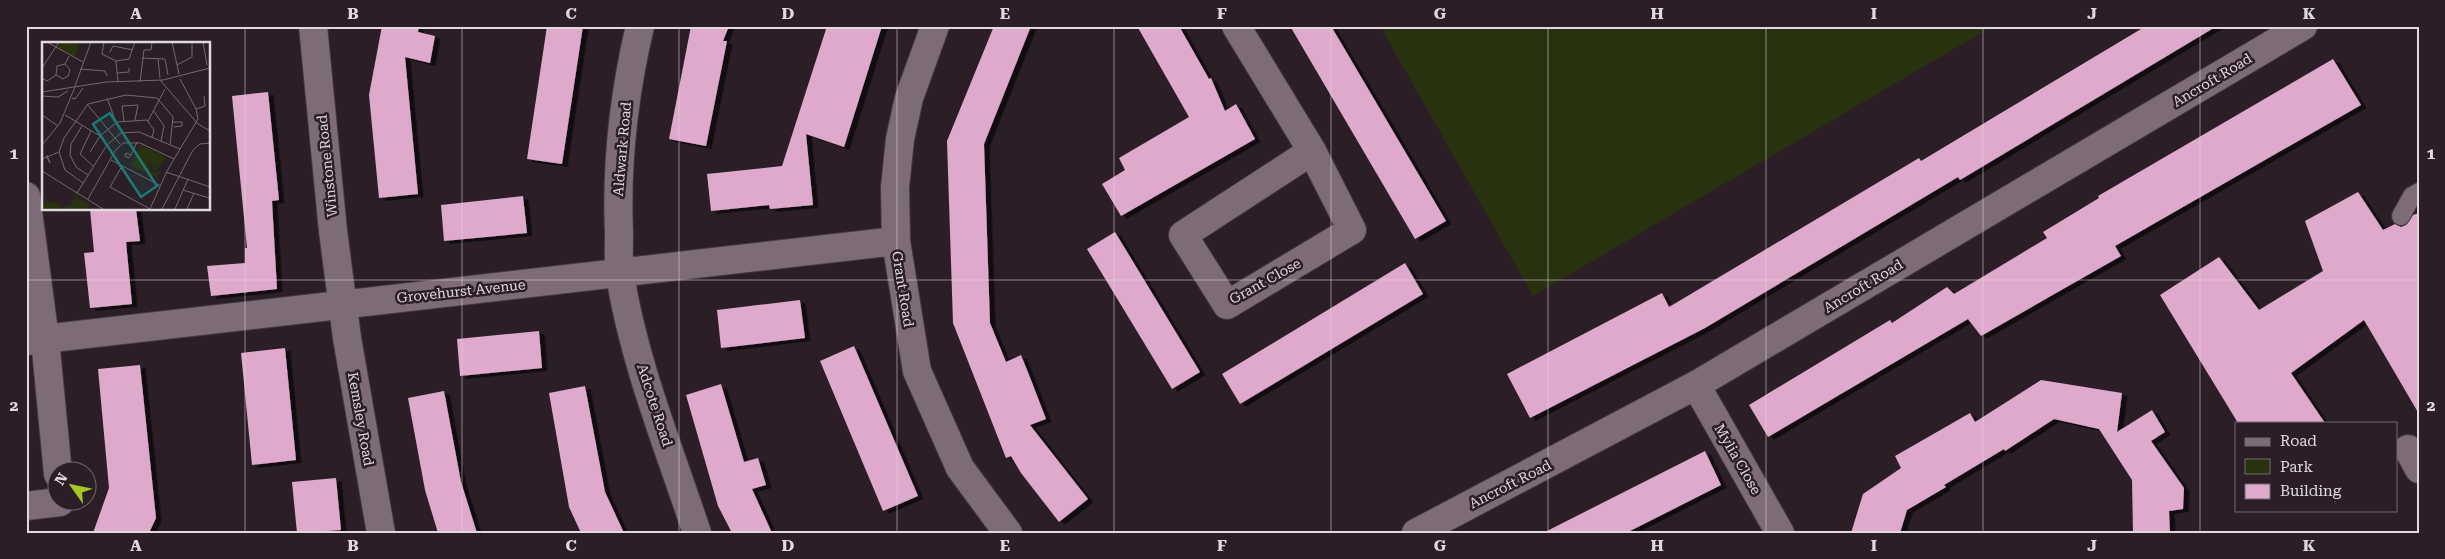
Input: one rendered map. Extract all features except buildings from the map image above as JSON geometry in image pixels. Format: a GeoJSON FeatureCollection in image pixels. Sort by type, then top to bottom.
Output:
{"type":"FeatureCollection","features":[{"type":"Feature","properties":{"kind":"street","name":"Winstone Road"},"geometry":{"type":"LineString","coordinates":[[313,26],[333,231],[343,305]]}},
{"type":"Feature","properties":{"kind":"street","name":"Aldwark Road"},"geometry":{"type":"LineString","coordinates":[[620,274],[619,158],[633,55],[640,26]]}},
{"type":"Feature","properties":{"kind":"street","name":"Grant Road"},"geometry":{"type":"LineString","coordinates":[[935,26],[909,98],[900,139],[895,187],[896,241],[917,372],[960,468],[1008,533]]}},
{"type":"Feature","properties":{"kind":"street","name":"Grant Close"},"geometry":{"type":"LineString","coordinates":[[1236,26],[1312,152],[1352,230],[1227,305],[1184,235],[1312,152]]}},
{"type":"Feature","properties":{"kind":"street","name":"Ancroft Road"},"geometry":{"type":"LineString","coordinates":[[1419,532],[1696,385],[2303,26]]}},
{"type":"Feature","properties":{"kind":"street"},"geometry":{"type":"LineString","coordinates":[[26,196],[36,340],[56,462]]}},
{"type":"Feature","properties":{"kind":"street","name":"Grovehurst Avenue"},"geometry":{"type":"LineString","coordinates":[[36,340],[896,241]]}},
{"type":"Feature","properties":{"kind":"street","name":"Adcote Road"},"geometry":{"type":"LineString","coordinates":[[620,274],[644,375],[697,533]]}},
{"type":"Feature","properties":{"kind":"street","name":"Kemsley Road"},"geometry":{"type":"LineString","coordinates":[[343,305],[352,373],[381,533]]}},
{"type":"Feature","properties":{"kind":"street","name":"Mylia Close"},"geometry":{"type":"LineString","coordinates":[[1696,385],[1780,533]]}},
{"type":"Feature","properties":{"kind":"street"},"geometry":{"type":"LineString","coordinates":[[26,506],[48,503]]}},
{"type":"Feature","properties":{"kind":"lane"},"geometry":{"type":"LineString","coordinates":[[2402,216],[2412,196],[2419,192]]}},
{"type":"Feature","properties":{"kind":"green space"},"geometry":{"type":"Polygon","coordinates":[[[1380,26],[1993,26],[1533,296],[1380,26]]]}}]}
